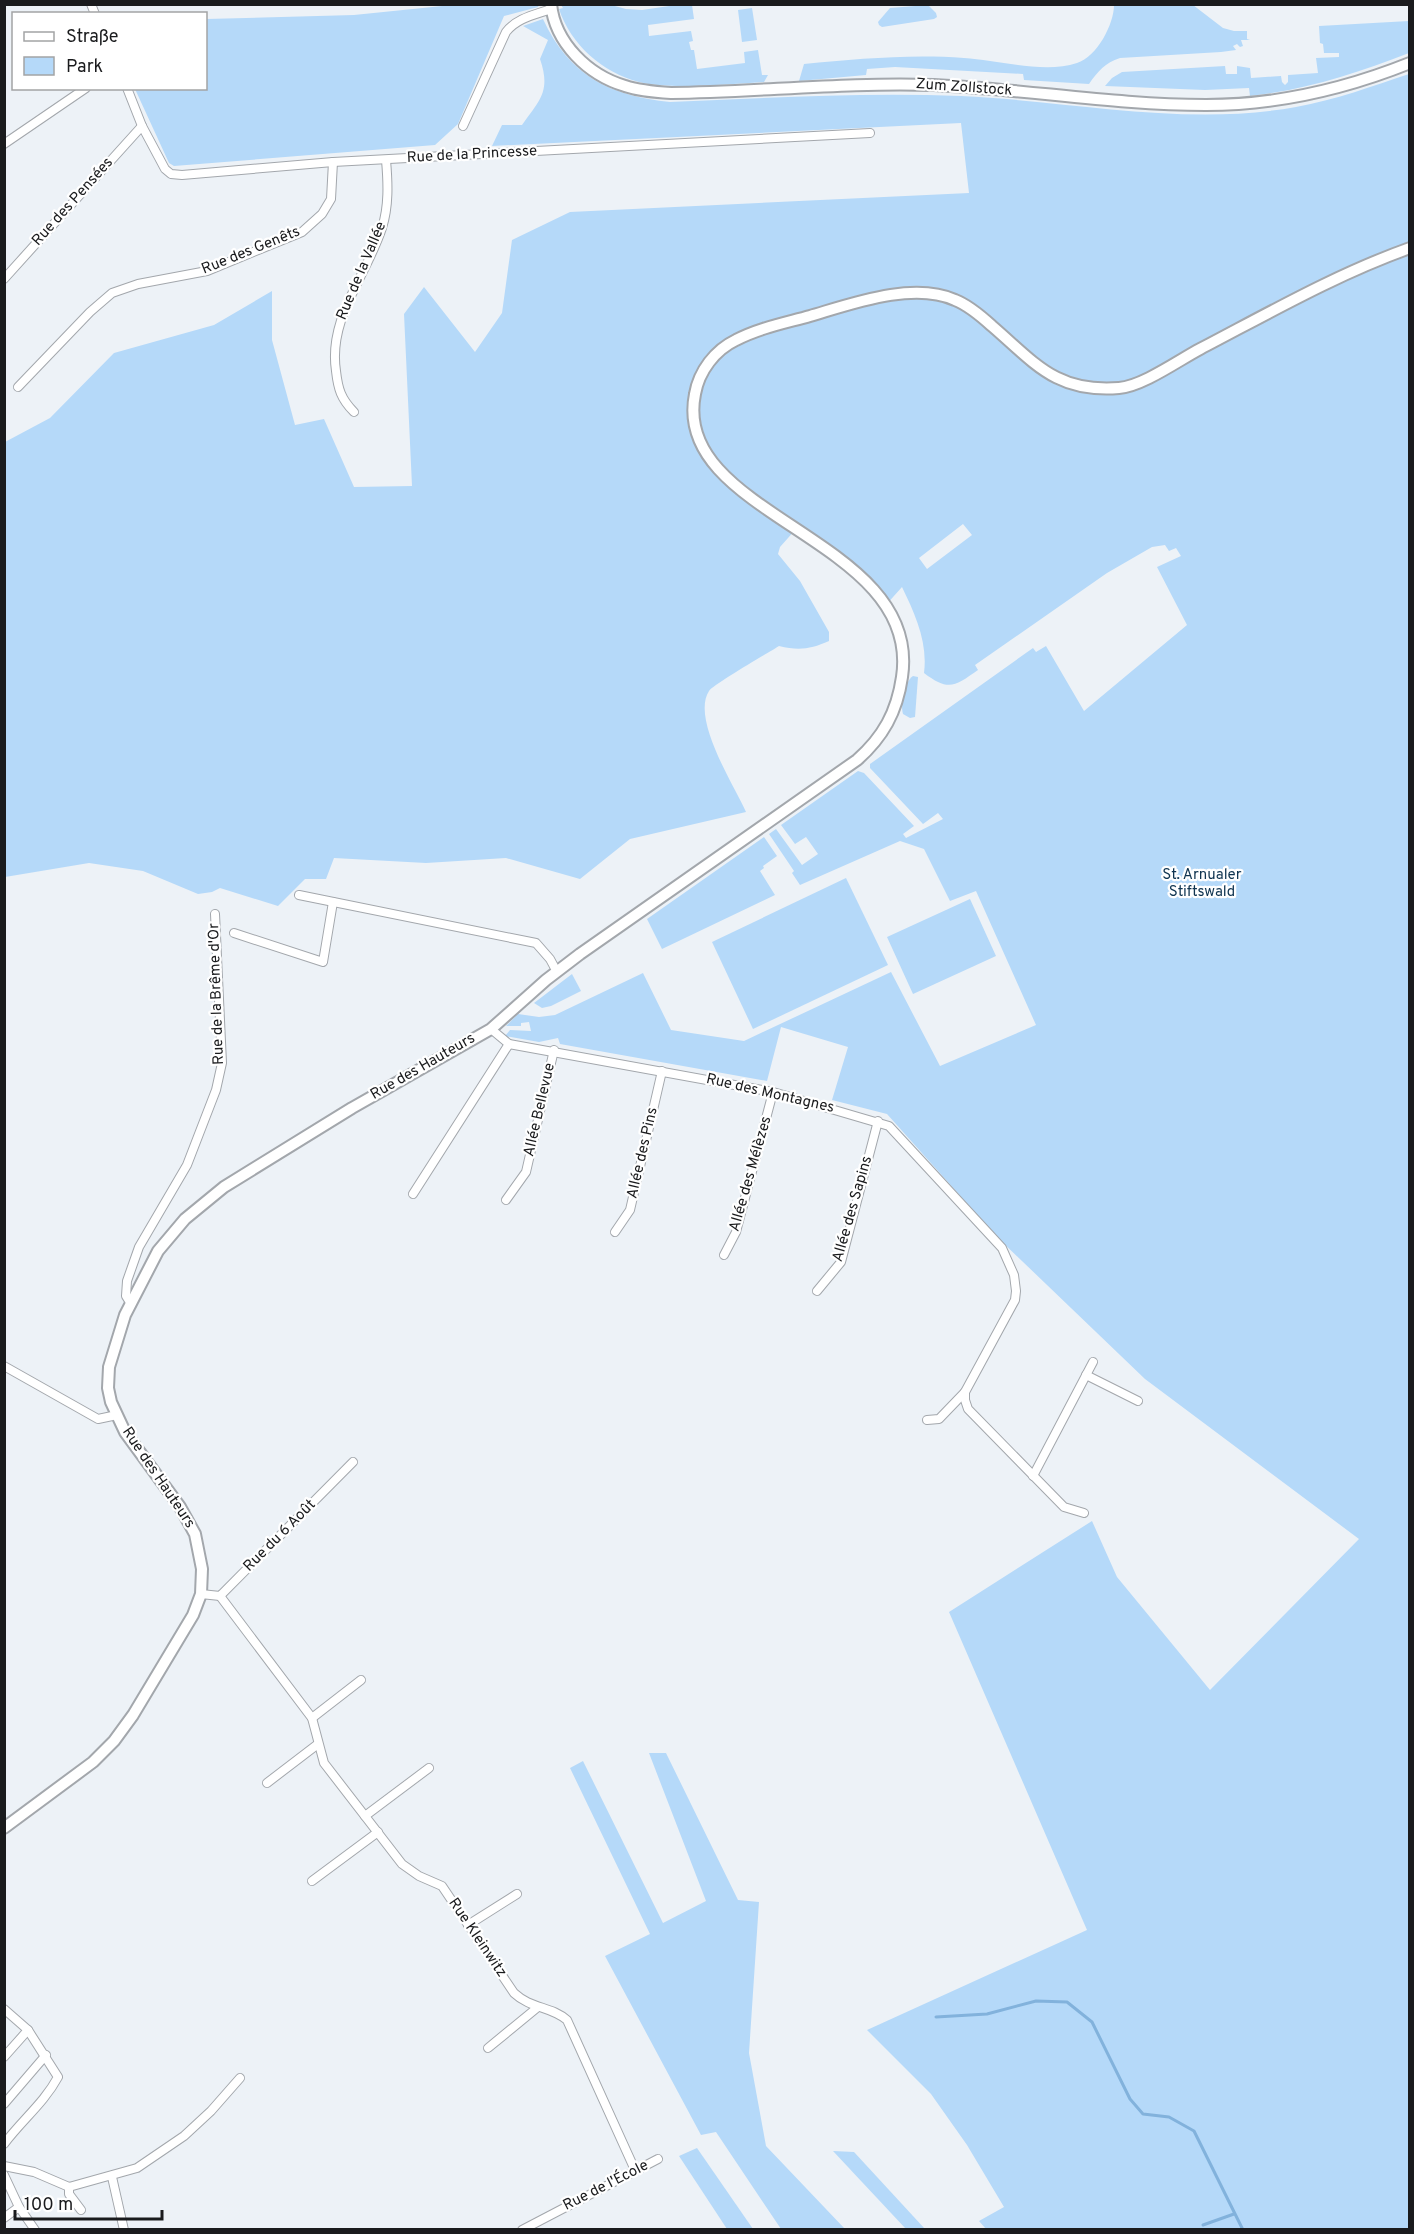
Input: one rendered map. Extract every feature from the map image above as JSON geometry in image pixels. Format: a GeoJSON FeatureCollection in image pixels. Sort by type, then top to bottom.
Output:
{"type":"FeatureCollection","features":[{"type":"Feature","properties":{"kind":"street","name":"Zum Zollstock"},"geometry":{"type":"LineString","coordinates":[[463,126],[511,25],[551,7],[554,20],[565,43],[584,63],[622,86],[643,91],[670,93],[866,85],[923,85],[985,88],[1092,99],[1208,105],[1251,103],[1334,89],[1410,63]]}},
{"type":"Feature","properties":{"kind":"street"},"geometry":{"type":"LineString","coordinates":[[4,144],[83,90]]}},
{"type":"Feature","properties":{"kind":"street","name":"Rue de la Princesse"},"geometry":{"type":"LineString","coordinates":[[127,90],[142,126],[165,169],[171,174],[182,175],[333,162],[870,133]]}},
{"type":"Feature","properties":{"kind":"street","name":"Rue des Pensées"},"geometry":{"type":"LineString","coordinates":[[4,279],[142,126]]}},
{"type":"Feature","properties":{"kind":"street","name":"Rue de la Vallée"},"geometry":{"type":"LineString","coordinates":[[354,412],[342,400],[338,390],[334,352],[344,311],[382,229],[388,197],[386,160]]}},
{"type":"Feature","properties":{"kind":"street","name":"Rue des Genêts"},"geometry":{"type":"LineString","coordinates":[[18,387],[90,312],[112,293],[138,284],[207,271],[302,232],[322,214],[331,199],[333,162]]}},
{"type":"Feature","properties":{"kind":"street","name":"Rue des Hauteurs"},"geometry":{"type":"LineString","coordinates":[[4,1828],[93,1762],[114,1741],[133,1715],[194,1615],[201,1594],[202,1569],[195,1534],[180,1507],[125,1432],[111,1402],[108,1388],[108,1367],[125,1314],[158,1251],[185,1219],[224,1187],[352,1108],[491,1029],[546,980],[857,760],[878,739],[889,723],[899,694],[903,668],[898,634],[893,620],[872,588],[859,575],[730,481],[716,469],[697,439],[692,421],[697,384],[714,356],[738,339],[773,326],[852,303],[928,292],[955,300],[982,318],[1026,358],[1049,375],[1083,388],[1123,388],[1156,374],[1335,278],[1410,248]]}},
{"type":"Feature","properties":{"kind":"street"},"geometry":{"type":"LineString","coordinates":[[299,894],[536,943],[550,959],[557,972]]}},
{"type":"Feature","properties":{"kind":"street"},"geometry":{"type":"LineString","coordinates":[[234,933],[323,962],[333,902]]}},
{"type":"Feature","properties":{"kind":"street","name":"Rue de la Brême d'Or"},"geometry":{"type":"LineString","coordinates":[[131,1304],[126,1296],[127,1281],[139,1246],[187,1165],[216,1090],[222,1063],[215,914]]}},
{"type":"Feature","properties":{"kind":"street"},"geometry":{"type":"LineString","coordinates":[[413,1194],[509,1044],[491,1029]]}},
{"type":"Feature","properties":{"kind":"street","name":"Rue des Montagnes"},"geometry":{"type":"LineString","coordinates":[[509,1044],[554,1050],[773,1092],[889,1125],[1002,1248],[1014,1275],[1015,1300],[965,1392],[939,1419],[927,1420]]}},
{"type":"Feature","properties":{"kind":"street","name":"Allée Bellevue"},"geometry":{"type":"LineString","coordinates":[[506,1200],[526,1172],[554,1050]]}},
{"type":"Feature","properties":{"kind":"street","name":"Allée des Pins"},"geometry":{"type":"LineString","coordinates":[[615,1232],[630,1210],[662,1071]]}},
{"type":"Feature","properties":{"kind":"street","name":"Allée des Mélèzes"},"geometry":{"type":"LineString","coordinates":[[724,1255],[736,1232],[773,1092]]}},
{"type":"Feature","properties":{"kind":"street","name":"Allée des Sapins"},"geometry":{"type":"LineString","coordinates":[[817,1291],[841,1262],[878,1121]]}},
{"type":"Feature","properties":{"kind":"street"},"geometry":{"type":"LineString","coordinates":[[1033,1476],[1093,1362]]}},
{"type":"Feature","properties":{"kind":"street"},"geometry":{"type":"LineString","coordinates":[[4,1366],[98,1419],[117,1415]]}},
{"type":"Feature","properties":{"kind":"street"},"geometry":{"type":"LineString","coordinates":[[1086,1375],[1138,1401]]}},
{"type":"Feature","properties":{"kind":"street"},"geometry":{"type":"LineString","coordinates":[[965,1392],[968,1409],[1064,1508],[1084,1513]]}},
{"type":"Feature","properties":{"kind":"street","name":"Rue du 6 Août"},"geometry":{"type":"LineString","coordinates":[[220,1596],[353,1462]]}},
{"type":"Feature","properties":{"kind":"street"},"geometry":{"type":"LineString","coordinates":[[201,1594],[220,1596]]}},
{"type":"Feature","properties":{"kind":"street","name":"Rue Kleinwitz"},"geometry":{"type":"LineString","coordinates":[[220,1596],[312,1718],[324,1763],[402,1864],[418,1876],[442,1886],[514,1993],[524,2002],[558,2012],[567,2020],[635,2170]]}},
{"type":"Feature","properties":{"kind":"street"},"geometry":{"type":"LineString","coordinates":[[312,1718],[361,1680]]}},
{"type":"Feature","properties":{"kind":"street"},"geometry":{"type":"LineString","coordinates":[[267,1784],[318,1744]]}},
{"type":"Feature","properties":{"kind":"street"},"geometry":{"type":"LineString","coordinates":[[365,1816],[429,1768]]}},
{"type":"Feature","properties":{"kind":"street"},"geometry":{"type":"LineString","coordinates":[[312,1881],[378,1832]]}},
{"type":"Feature","properties":{"kind":"street"},"geometry":{"type":"LineString","coordinates":[[468,1925],[517,1894]]}},
{"type":"Feature","properties":{"kind":"street"},"geometry":{"type":"LineString","coordinates":[[488,2048],[538,2007]]}},
{"type":"Feature","properties":{"kind":"street"},"geometry":{"type":"LineString","coordinates":[[4,2009],[28,2030],[58,2077],[49,2095],[21,2122],[5,2144]]}},
{"type":"Feature","properties":{"kind":"street"},"geometry":{"type":"LineString","coordinates":[[4,2057],[28,2030]]}},
{"type":"Feature","properties":{"kind":"street"},"geometry":{"type":"LineString","coordinates":[[4,2104],[46,2055]]}},
{"type":"Feature","properties":{"kind":"street"},"geometry":{"type":"LineString","coordinates":[[4,2166],[34,2172],[69,2187],[137,2168],[184,2136],[211,2111],[240,2078]]}},
{"type":"Feature","properties":{"kind":"street","name":"Rue de l'École"},"geometry":{"type":"LineString","coordinates":[[522,2229],[658,2159]]}},
{"type":"Feature","properties":{"kind":"street"},"geometry":{"type":"LineString","coordinates":[[4,2175],[8,2193],[35,2229]]}},
{"type":"Feature","properties":{"kind":"street"},"geometry":{"type":"LineString","coordinates":[[112,2176],[124,2229]]}},
{"type":"Feature","properties":{"kind":"street"},"geometry":{"type":"LineString","coordinates":[[69,2187],[69,2194],[81,2210]]}},
{"type":"Feature","properties":{"kind":"street"},"geometry":{"type":"LineString","coordinates":[[4,2218],[19,2207]]}},
{"type":"Feature","properties":{"kind":"green space"},"geometry":{"type":"Polygon","coordinates":[[[452,5],[539,5],[504,16],[458,124],[435,145],[174,166],[169,163],[135,90],[207,90],[207,19],[354,15],[452,5]]]}},
{"type":"Feature","properties":{"kind":"green space"},"geometry":{"type":"Polygon","coordinates":[[[561,5],[611,5],[642,10],[692,5],[694,19],[648,25],[649,36],[691,31],[693,41],[689,42],[691,50],[694,50],[697,69],[745,63],[744,52],[758,50],[762,75],[768,75],[764,82],[701,86],[667,86],[639,82],[613,71],[590,55],[571,34],[564,22],[559,9],[563,8],[561,5]]]}},
{"type":"Feature","properties":{"kind":"green space"},"geometry":{"type":"Polygon","coordinates":[[[928,5],[936,13],[937,17],[934,19],[882,27],[879,25],[878,22],[890,8],[928,5]]]}},
{"type":"Feature","properties":{"kind":"green space"},"geometry":{"type":"Polygon","coordinates":[[[1114,5],[1193,5],[1223,28],[1247,31],[1247,39],[1250,40],[1241,40],[1243,46],[1240,47],[1237,44],[1233,46],[1236,50],[1120,58],[1102,68],[1089,84],[1024,80],[1023,74],[895,67],[867,69],[866,75],[799,81],[804,64],[864,59],[944,57],[1036,67],[1077,63],[1091,54],[1103,39],[1111,21],[1114,5]]]}},
{"type":"Feature","properties":{"kind":"green space"},"geometry":{"type":"Polygon","coordinates":[[[752,8],[757,40],[742,42],[738,10],[752,8]]]}},
{"type":"Feature","properties":{"kind":"green space","name":"St. Arnualer Stiftswald"},"geometry":{"type":"Polygon","coordinates":[[[543,19],[566,55],[594,80],[629,95],[670,102],[815,96],[925,95],[1003,99],[1170,114],[1212,114],[1254,112],[1311,104],[1409,74],[1409,2229],[986,2229],[979,2221],[1004,2207],[967,2145],[931,2094],[867,2030],[1087,1930],[949,1612],[1092,1521],[1117,1577],[1210,1690],[1359,1539],[1145,1379],[997,1237],[887,1114],[832,1100],[848,1047],[781,1027],[767,1081],[560,1044],[558,1038],[539,1042],[505,1036],[510,1030],[531,1031],[529,1022],[521,1023],[521,1026],[506,1026],[518,1014],[539,1017],[555,1015],[643,973],[671,1030],[744,1041],[891,972],[940,1066],[1036,1025],[976,891],[950,901],[924,849],[900,841],[800,885],[792,873],[794,871],[769,834],[776,829],[802,865],[818,854],[806,837],[795,844],[781,825],[858,771],[864,773],[914,826],[903,834],[906,838],[943,819],[938,813],[923,824],[870,768],[870,764],[1033,648],[1036,652],[1046,646],[1084,711],[1187,625],[1157,567],[1181,556],[1176,548],[1169,551],[1165,545],[1152,547],[1107,573],[975,665],[978,670],[970,676],[952,685],[946,685],[924,673],[922,639],[916,618],[902,587],[885,606],[872,588],[796,529],[780,547],[778,554],[800,581],[829,632],[829,641],[805,648],[779,646],[713,687],[705,703],[706,718],[716,752],[746,812],[630,839],[580,879],[506,858],[426,863],[334,858],[326,879],[305,879],[278,906],[220,888],[198,894],[143,871],[89,863],[5,877],[5,442],[50,418],[114,353],[214,325],[272,291],[272,340],[295,425],[324,419],[354,487],[412,486],[404,314],[424,287],[475,352],[502,313],[512,240],[570,212],[969,193],[961,123],[492,146],[502,125],[522,125],[542,95],[544,79],[540,59],[548,40],[523,26],[543,19]],[[963,524],[919,558],[927,569],[972,535],[963,524]]]}},
{"type":"Feature","properties":{"kind":"green space"},"geometry":{"type":"Polygon","coordinates":[[[1409,21],[1409,53],[1351,74],[1291,90],[1250,96],[1249,88],[1205,90],[1105,86],[1122,72],[1225,66],[1226,74],[1237,74],[1237,66],[1250,68],[1251,78],[1281,76],[1285,85],[1288,82],[1288,75],[1318,73],[1316,58],[1339,57],[1339,53],[1324,53],[1323,44],[1320,43],[1319,26],[1409,21]]]}},
{"type":"Feature","properties":{"kind":"green space"},"geometry":{"type":"Polygon","coordinates":[[[913,676],[918,677],[915,717],[910,718],[903,714],[902,705],[905,688],[913,676]]]}},
{"type":"Feature","properties":{"kind":"green space"},"geometry":{"type":"Polygon","coordinates":[[[764,837],[777,856],[760,871],[775,895],[662,949],[647,919],[764,837]]]}},
{"type":"Feature","properties":{"kind":"green space"},"geometry":{"type":"Polygon","coordinates":[[[846,878],[888,965],[753,1029],[712,942],[846,878]]]}},
{"type":"Feature","properties":{"kind":"green space"},"geometry":{"type":"Polygon","coordinates":[[[970,899],[996,956],[913,994],[887,937],[970,899]]]}},
{"type":"Feature","properties":{"kind":"green space"},"geometry":{"type":"Polygon","coordinates":[[[572,974],[581,991],[551,1006],[542,1008],[534,1003],[572,974]]]}},
{"type":"Feature","properties":{"kind":"green space"},"geometry":{"type":"Polygon","coordinates":[[[649,1753],[666,1753],[738,1900],[759,1902],[749,2053],[766,2146],[845,2229],[781,2229],[716,2132],[701,2135],[605,1956],[650,1934],[570,1768],[583,1761],[663,1923],[706,1901],[649,1753]]]}},
{"type":"Feature","properties":{"kind":"green space"},"geometry":{"type":"Polygon","coordinates":[[[697,2148],[753,2229],[727,2229],[679,2156],[697,2148]]]}},
{"type":"Feature","properties":{"kind":"green space"},"geometry":{"type":"Polygon","coordinates":[[[833,2151],[854,2152],[925,2229],[906,2229],[833,2151]]]}},
{"type":"Feature","properties":{"kind":"waterway"},"geometry":{"type":"LineString","coordinates":[[936,2017],[987,2014],[1036,2001],[1067,2002],[1092,2022],[1130,2099],[1143,2114],[1169,2117],[1194,2131],[1243,2230]]}},
{"type":"Feature","properties":{"kind":"waterway"},"geometry":{"type":"LineString","coordinates":[[1203,2225],[1234,2214]]}}]}
